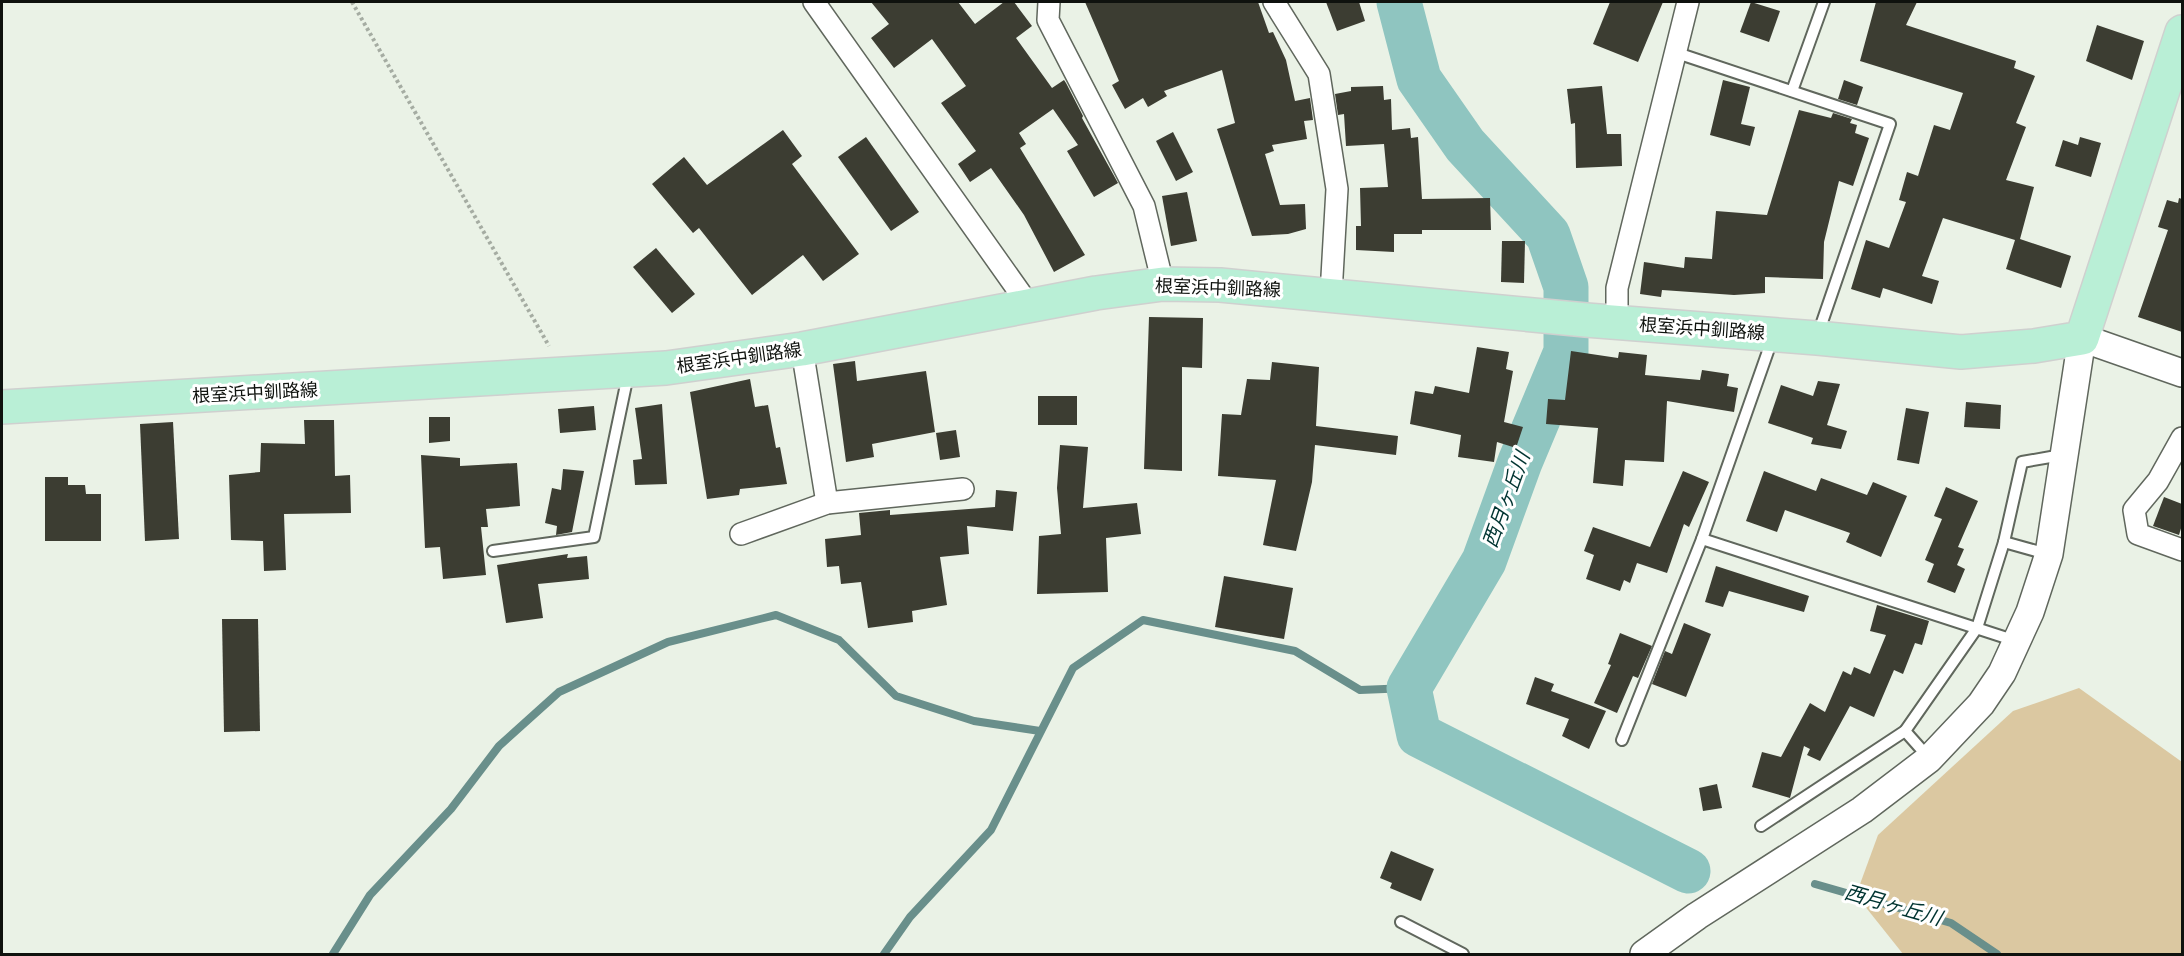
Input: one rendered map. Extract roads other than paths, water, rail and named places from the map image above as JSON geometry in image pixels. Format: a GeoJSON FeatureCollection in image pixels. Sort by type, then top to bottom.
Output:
{"type":"FeatureCollection","features":[{"type":"Feature","properties":{"kind":"main road"},"geometry":{"type":"LineString","coordinates":[[2082,338],[2182,32]]}},
{"type":"Feature","properties":{"kind":"main road","name":"根室浜中釧路線"},"geometry":{"type":"LineString","coordinates":[[2,407],[628,371],[802,349],[1028,304],[1163,284],[1220,285],[1331,294],[1602,322],[1774,334],[1961,352],[2034,346],[2082,338]]}},
{"type":"Feature","properties":{"kind":"street"},"geometry":{"type":"LineString","coordinates":[[814,2],[1028,304]]}},
{"type":"Feature","properties":{"kind":"street"},"geometry":{"type":"LineString","coordinates":[[1049,2],[1048,20],[1144,206],[1163,284]]}},
{"type":"Feature","properties":{"kind":"street"},"geometry":{"type":"LineString","coordinates":[[1274,2],[1319,74],[1337,189],[1331,294]]}},
{"type":"Feature","properties":{"kind":"street"},"geometry":{"type":"LineString","coordinates":[[1602,322],[1617,288],[1688,2]]}},
{"type":"Feature","properties":{"kind":"street"},"geometry":{"type":"LineString","coordinates":[[1644,954],[1697,916],[1862,810],[1929,759],[1981,704],[2002,673],[2017,641],[2030,612],[2049,554],[2062,455],[2082,338],[2182,373]]}},
{"type":"Feature","properties":{"kind":"street"},"geometry":{"type":"LineString","coordinates":[[802,349],[826,503]]}},
{"type":"Feature","properties":{"kind":"street"},"geometry":{"type":"LineString","coordinates":[[2182,438],[2158,481],[2134,510],[2138,534],[2182,550]]}},
{"type":"Feature","properties":{"kind":"street"},"geometry":{"type":"LineString","coordinates":[[741,534],[826,503],[963,489]]}},
{"type":"Feature","properties":{"kind":"lane"},"geometry":{"type":"LineString","coordinates":[[1792,91],[1824,2]]}},
{"type":"Feature","properties":{"kind":"lane"},"geometry":{"type":"LineString","coordinates":[[1674,52],[1890,124],[1817,338]]}},
{"type":"Feature","properties":{"kind":"lane"},"geometry":{"type":"LineString","coordinates":[[1622,740],[1702,539],[1774,334]]}},
{"type":"Feature","properties":{"kind":"lane"},"geometry":{"type":"LineString","coordinates":[[493,551],[594,537],[628,371]]}},
{"type":"Feature","properties":{"kind":"lane"},"geometry":{"type":"LineString","coordinates":[[1761,826],[1905,732],[1977,628],[2004,542],[2022,462],[2062,455]]}},
{"type":"Feature","properties":{"kind":"lane"},"geometry":{"type":"LineString","coordinates":[[1702,539],[2017,641]]}},
{"type":"Feature","properties":{"kind":"lane"},"geometry":{"type":"LineString","coordinates":[[2004,542],[2049,554]]}},
{"type":"Feature","properties":{"kind":"lane"},"geometry":{"type":"LineString","coordinates":[[1905,732],[1929,759]]}},
{"type":"Feature","properties":{"kind":"lane"},"geometry":{"type":"LineString","coordinates":[[1401,922],[1463,954]]}},
{"type":"Feature","properties":{"kind":"waterway","name":"西月ヶ丘川"},"geometry":{"type":"LineString","coordinates":[[1399,2],[1419,79],[1465,145],[1548,235],[1566,287],[1566,352],[1520,462],[1484,561],[1409,688],[1419,735],[1688,871]]}},
{"type":"Feature","properties":{"kind":"waterway"},"geometry":{"type":"LineString","coordinates":[[333,954],[370,895],[451,809],[499,746],[559,692],[668,642],[776,615],[839,640],[896,696],[974,721],[1040,731]]}},
{"type":"Feature","properties":{"kind":"waterway"},"geometry":{"type":"LineString","coordinates":[[884,954],[910,917],[991,830],[1073,668],[1143,620],[1295,651],[1360,690],[1409,688]]}},
{"type":"Feature","properties":{"kind":"waterway","name":"西月ヶ丘川"},"geometry":{"type":"LineString","coordinates":[[1815,884],[1951,923],[1997,954]]}}]}
